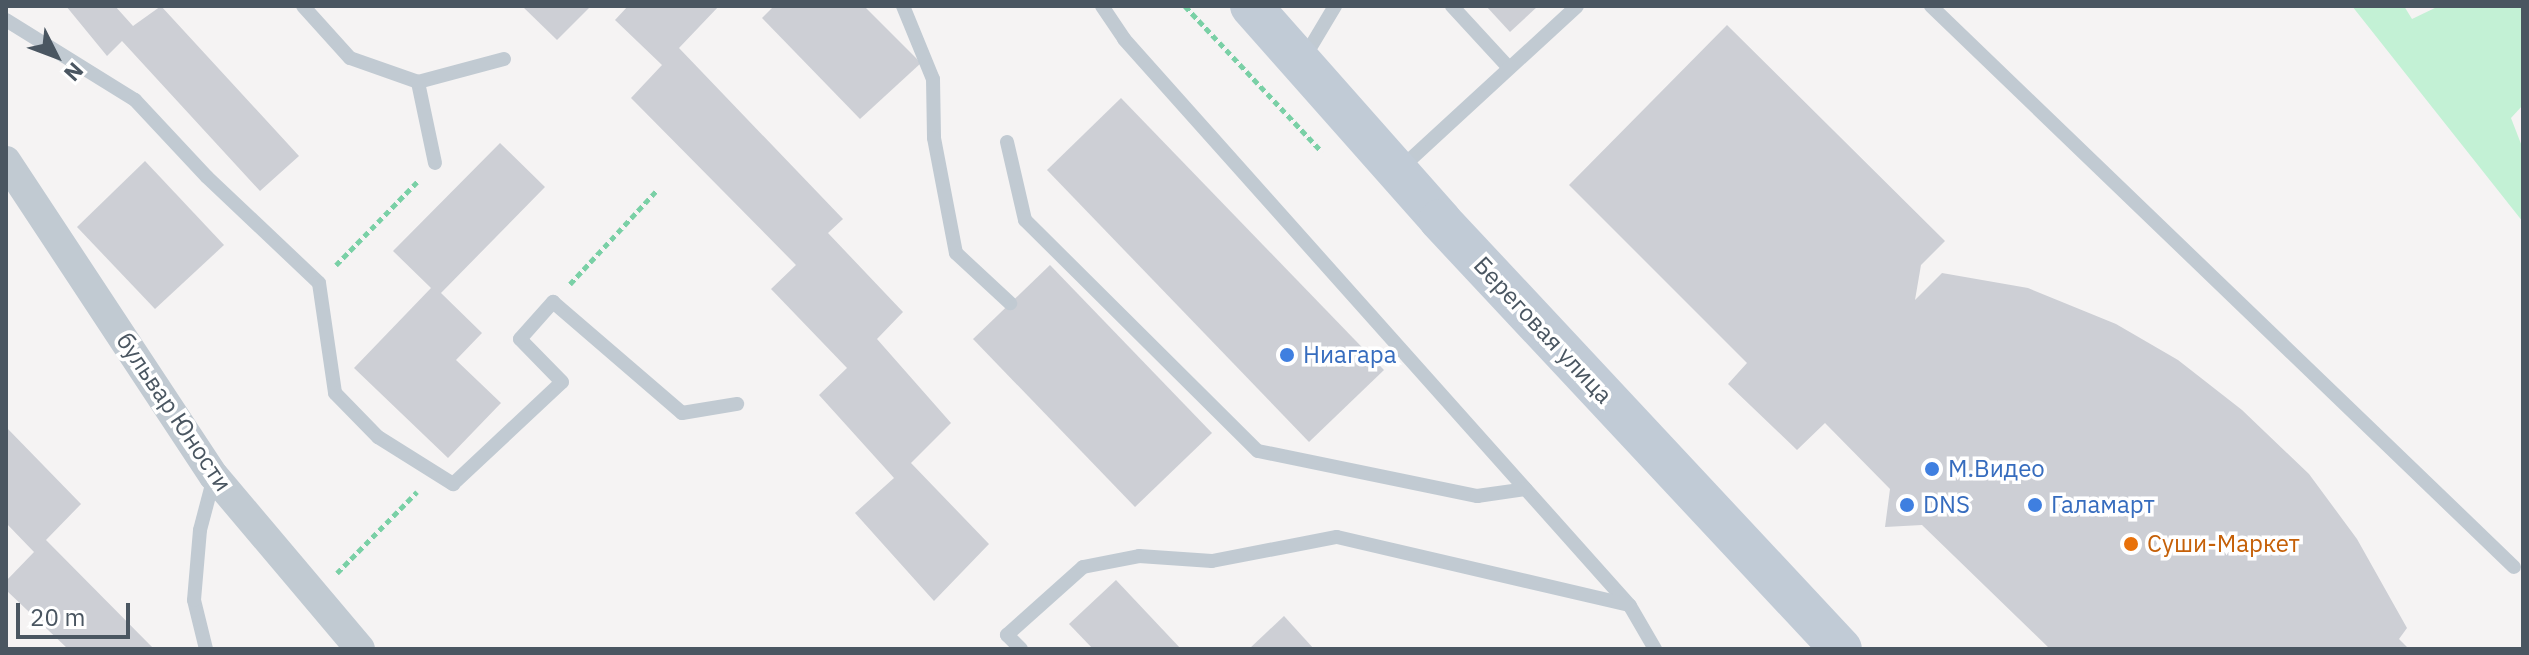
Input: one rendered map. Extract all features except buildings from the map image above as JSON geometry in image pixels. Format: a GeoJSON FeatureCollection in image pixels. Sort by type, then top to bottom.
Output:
{"type":"FeatureCollection","features":[{"type":"Feature","properties":{"kind":"main road","name":"Береговая улица"},"geometry":{"type":"LineString","coordinates":[[1251,6],[1299,65],[1841,649]]}},
{"type":"Feature","properties":{"kind":"street","name":"бульвар Юности"},"geometry":{"type":"LineString","coordinates":[[6,161],[214,476],[360,649]]}},
{"type":"Feature","properties":{"kind":"lane"},"geometry":{"type":"LineString","coordinates":[[303,6],[350,58],[418,82],[504,59]]}},
{"type":"Feature","properties":{"kind":"lane"},"geometry":{"type":"LineString","coordinates":[[903,6],[933,79],[934,138],[956,253],[1010,303]]}},
{"type":"Feature","properties":{"kind":"lane"},"geometry":{"type":"LineString","coordinates":[[1102,6],[1124,39],[1630,606],[1655,649]]}},
{"type":"Feature","properties":{"kind":"lane"},"geometry":{"type":"LineString","coordinates":[[1299,65],[1335,6]]}},
{"type":"Feature","properties":{"kind":"lane"},"geometry":{"type":"LineString","coordinates":[[1452,6],[1509,68]]}},
{"type":"Feature","properties":{"kind":"lane"},"geometry":{"type":"LineString","coordinates":[[1398,171],[1577,6]]}},
{"type":"Feature","properties":{"kind":"lane"},"geometry":{"type":"LineString","coordinates":[[1931,6],[2514,567]]}},
{"type":"Feature","properties":{"kind":"lane"},"geometry":{"type":"LineString","coordinates":[[6,20],[135,100],[207,177],[319,283],[335,393],[378,437],[453,484],[562,382],[520,339],[553,302],[682,413],[737,404]]}},
{"type":"Feature","properties":{"kind":"lane"},"geometry":{"type":"LineString","coordinates":[[418,82],[435,163]]}},
{"type":"Feature","properties":{"kind":"lane"},"geometry":{"type":"LineString","coordinates":[[1007,142],[1025,220],[1258,451],[1477,496],[1526,489]]}},
{"type":"Feature","properties":{"kind":"lane"},"geometry":{"type":"LineString","coordinates":[[206,649],[194,600],[200,530],[214,476]]}},
{"type":"Feature","properties":{"kind":"lane"},"geometry":{"type":"LineString","coordinates":[[1021,649],[1007,635],[1083,567],[1139,556],[1212,561],[1337,537],[1630,606]]}},
{"type":"Feature","properties":{"kind":"path"},"geometry":{"type":"LineString","coordinates":[[319,283],[435,163]]}},
{"type":"Feature","properties":{"kind":"path"},"geometry":{"type":"LineString","coordinates":[[553,302],[657,190]]}},
{"type":"Feature","properties":{"kind":"path"},"geometry":{"type":"LineString","coordinates":[[315,596],[435,474]]}},
{"type":"Feature","properties":{"kind":"green space"},"geometry":{"type":"Polygon","coordinates":[[[2352,6],[2404,6],[2412,19],[2439,6],[2523,6],[2523,105],[2511,118],[2523,149],[2523,222],[2352,6]]]}},
{"type":"Feature","properties":{"kind":"place","name":"Ниагара"},"geometry":{"type":"Point","coordinates":[1287,355]}},
{"type":"Feature","properties":{"kind":"place","name":"М.Видео"},"geometry":{"type":"Point","coordinates":[1932,469]}},
{"type":"Feature","properties":{"kind":"place","name":"DNS"},"geometry":{"type":"Point","coordinates":[1907,505]}},
{"type":"Feature","properties":{"kind":"place","name":"Галамарт"},"geometry":{"type":"Point","coordinates":[2035,505]}},
{"type":"Feature","properties":{"kind":"place","name":"Суши-Маркет"},"geometry":{"type":"Point","coordinates":[2131,544]}}]}
